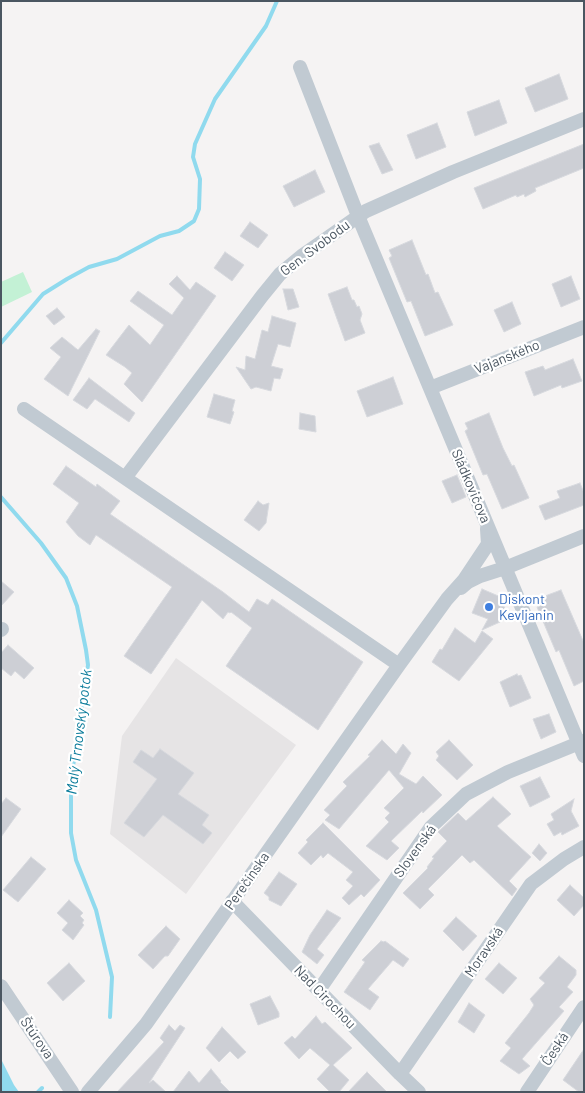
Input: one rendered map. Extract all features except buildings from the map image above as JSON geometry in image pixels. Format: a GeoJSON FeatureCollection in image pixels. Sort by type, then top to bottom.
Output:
{"type":"FeatureCollection","features":[{"type":"Feature","properties":{"kind":"street","name":"Sládkovičova"},"geometry":{"type":"LineString","coordinates":[[300,67],[358,216],[487,526],[498,571],[512,583],[582,747]]}},
{"type":"Feature","properties":{"kind":"street","name":"Gen. Svobodu"},"geometry":{"type":"LineString","coordinates":[[125,478],[280,274],[303,255],[358,216],[453,172],[584,119]]}},
{"type":"Feature","properties":{"kind":"street","name":"Vajanského"},"geometry":{"type":"LineString","coordinates":[[430,388],[584,327]]}},
{"type":"Feature","properties":{"kind":"street"},"geometry":{"type":"LineString","coordinates":[[24,409],[399,665]]}},
{"type":"Feature","properties":{"kind":"street","name":"Perečínska"},"geometry":{"type":"LineString","coordinates":[[88,1092],[146,1024],[399,665],[447,599],[464,580],[488,544],[487,526]]}},
{"type":"Feature","properties":{"kind":"street","name":"Perečínska"},"geometry":{"type":"LineString","coordinates":[[447,599],[462,572],[479,549],[487,526]]}},
{"type":"Feature","properties":{"kind":"street","name":"Perečínska"},"geometry":{"type":"LineString","coordinates":[[447,599],[468,582],[584,536]]}},
{"type":"Feature","properties":{"kind":"street"},"geometry":{"type":"LineString","coordinates":[[478,560],[488,557],[496,559],[498,571]]}},
{"type":"Feature","properties":{"kind":"street","name":"Perečínska"},"geometry":{"type":"LineString","coordinates":[[462,572],[478,560]]}},
{"type":"Feature","properties":{"kind":"street","name":"Slovenská"},"geometry":{"type":"LineString","coordinates":[[318,990],[431,827],[466,794],[508,772],[582,747]]}},
{"type":"Feature","properties":{"kind":"street","name":"Moravská"},"geometry":{"type":"LineString","coordinates":[[400,1074],[531,884],[564,859],[584,847]]}},
{"type":"Feature","properties":{"kind":"street","name":"Nad Cirochou"},"geometry":{"type":"LineString","coordinates":[[232,901],[419,1092]]}},
{"type":"Feature","properties":{"kind":"street","name":"Štúrova"},"geometry":{"type":"LineString","coordinates":[[1,986],[72,1092]]}},
{"type":"Feature","properties":{"kind":"street","name":"Česká"},"geometry":{"type":"LineString","coordinates":[[526,1092],[584,1007]]}},
{"type":"Feature","properties":{"kind":"shaded area"},"geometry":{"type":"Polygon","coordinates":[[[176,658],[296,745],[186,894],[110,834],[122,736],[176,658]]]}},
{"type":"Feature","properties":{"kind":"green space"},"geometry":{"type":"Polygon","coordinates":[[[23,272],[32,292],[1,307],[1,282],[23,272]]]}},
{"type":"Feature","properties":{"kind":"water"},"geometry":{"type":"Polygon","coordinates":[[[1,1059],[14,1085],[19,1092],[1,1092],[1,1059]]]}},
{"type":"Feature","properties":{"kind":"waterway","name":"Malý Trnovský potok"},"geometry":{"type":"LineString","coordinates":[[1,343],[43,294],[89,267],[117,259],[160,236],[179,231],[194,221],[199,209],[200,179],[193,157],[195,144],[215,99],[266,26],[277,1]]}},
{"type":"Feature","properties":{"kind":"waterway","name":"Malý Trnovský potok"},"geometry":{"type":"LineString","coordinates":[[1,497],[41,543],[66,578],[77,606],[88,665],[71,780],[71,833],[76,860],[96,910],[112,977],[110,1017]]}},
{"type":"Feature","properties":{"kind":"waterway","name":"Malý Trnovský potok"},"geometry":{"type":"LineString","coordinates":[[38,1092],[42,1088]]}},
{"type":"Feature","properties":{"kind":"place","name":"Diskont Kevljanin"},"geometry":{"type":"Point","coordinates":[489,607]}}]}
